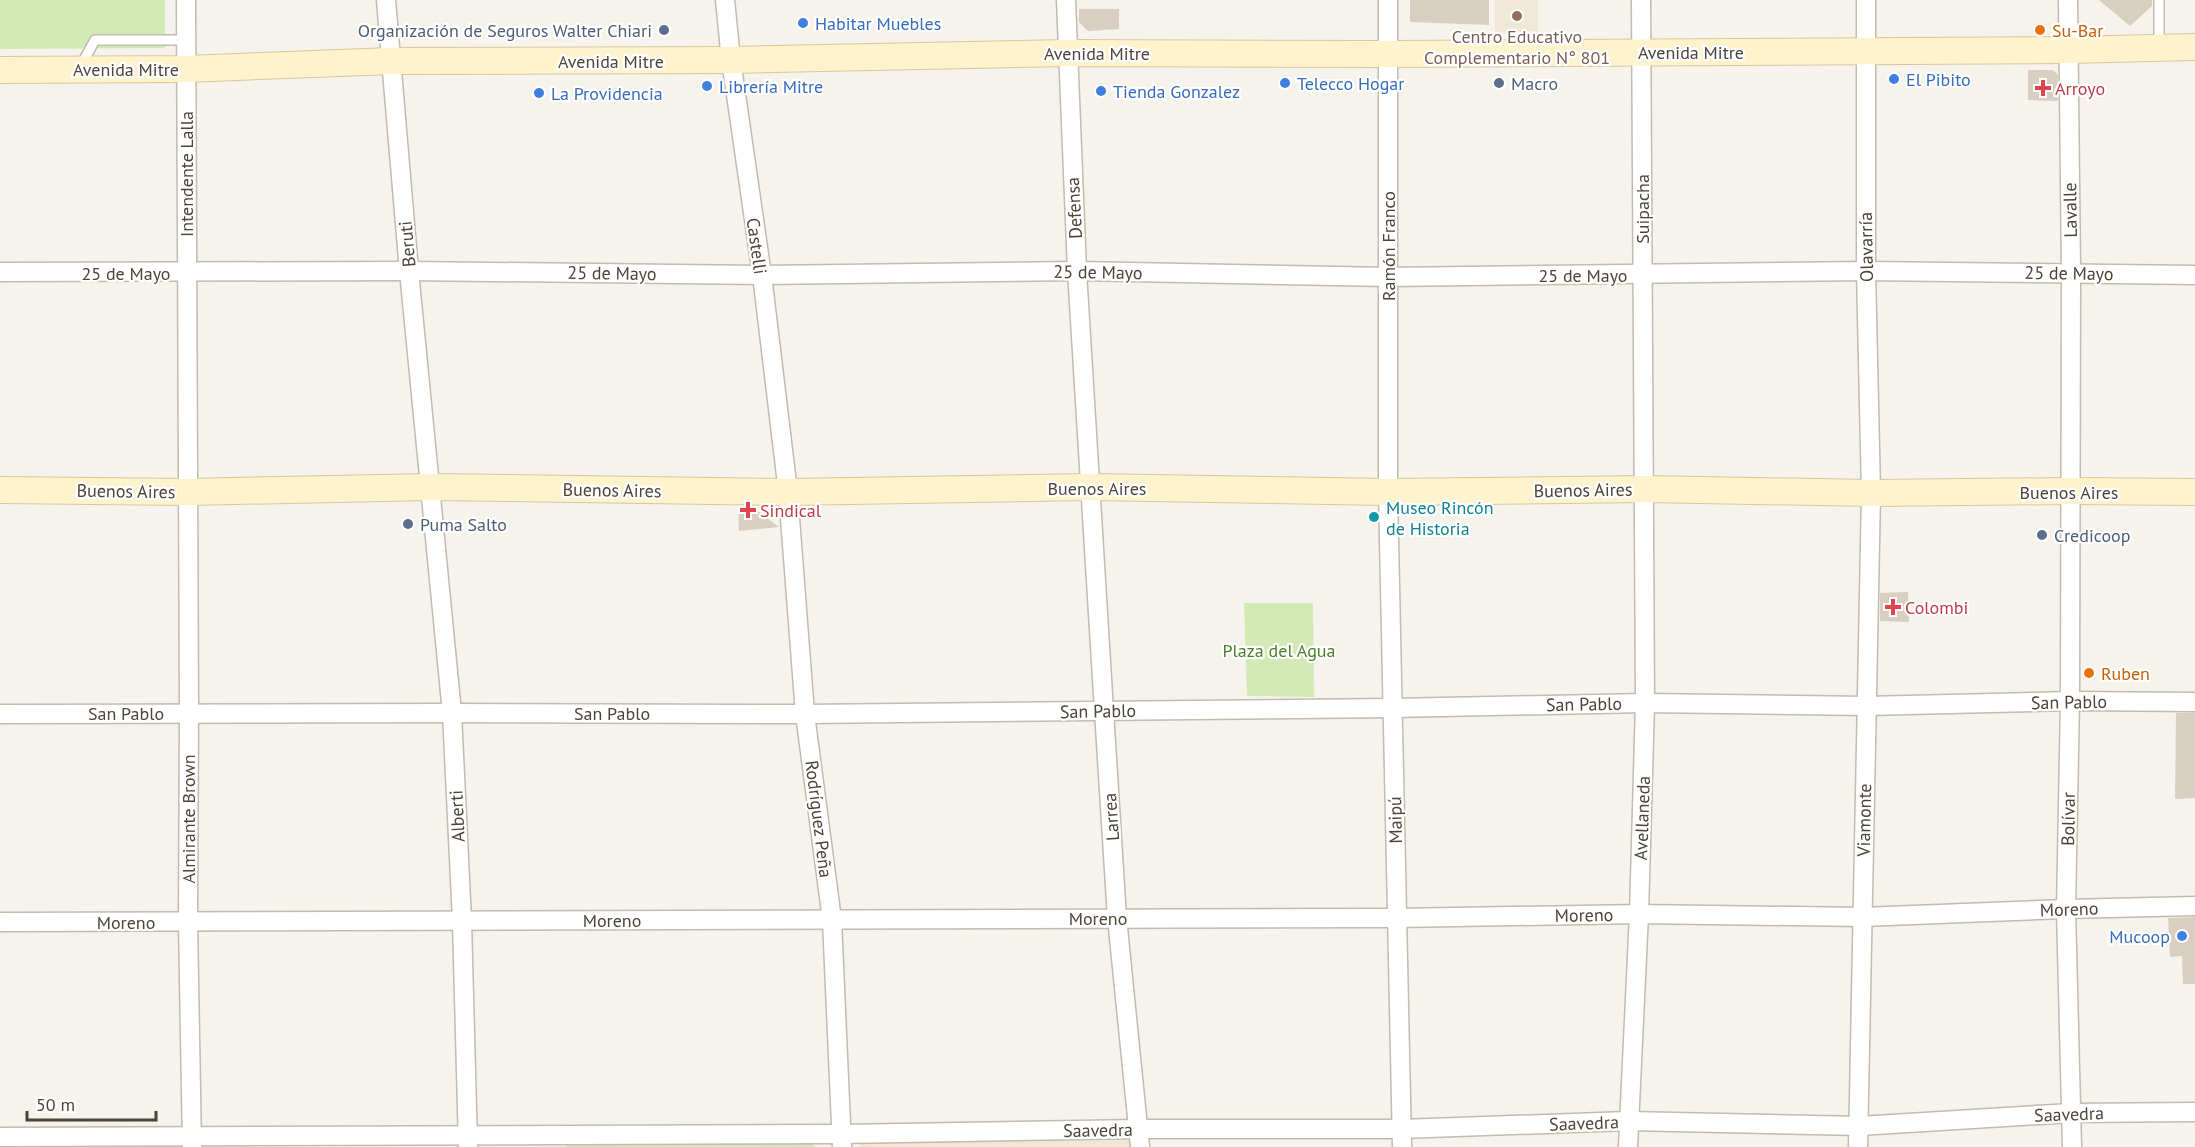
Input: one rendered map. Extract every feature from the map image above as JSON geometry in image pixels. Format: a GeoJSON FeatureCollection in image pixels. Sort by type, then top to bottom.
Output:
{"type":"FeatureCollection","features":[{"type":"Feature","properties":{"kind":"main road","name":"Avenida Mitre"},"geometry":{"type":"LineString","coordinates":[[0,70],[186,69],[392,61],[731,60],[1067,53],[1388,54],[2068,50],[2195,47]]}},
{"type":"Feature","properties":{"kind":"main road","name":"Buenos Aires"},"geometry":{"type":"LineString","coordinates":[[0,490],[187,492],[431,487],[788,492],[1090,487],[1388,492],[1645,489],[1870,494],[2195,492]]}},
{"type":"Feature","properties":{"kind":"street","name":"Intendente Lalla"},"geometry":{"type":"LineString","coordinates":[[186,0],[187,492]]}},
{"type":"Feature","properties":{"kind":"street","name":"Beruti"},"geometry":{"type":"LineString","coordinates":[[386,0],[409,271],[431,487]]}},
{"type":"Feature","properties":{"kind":"street","name":"Castelli"},"geometry":{"type":"LineString","coordinates":[[725,0],[788,492]]}},
{"type":"Feature","properties":{"kind":"street","name":"Defensa"},"geometry":{"type":"LineString","coordinates":[[1066,0],[1077,271],[1090,487]]}},
{"type":"Feature","properties":{"kind":"street","name":"Ramón Franco"},"geometry":{"type":"LineString","coordinates":[[1388,0],[1388,492]]}},
{"type":"Feature","properties":{"kind":"street","name":"Suipacha"},"geometry":{"type":"LineString","coordinates":[[1641,0],[1645,489]]}},
{"type":"Feature","properties":{"kind":"street","name":"Olavarría"},"geometry":{"type":"LineString","coordinates":[[1866,0],[1866,271],[1870,494]]}},
{"type":"Feature","properties":{"kind":"street","name":"Lavalle"},"geometry":{"type":"LineString","coordinates":[[2067,0],[2071,272],[2070,491]]}},
{"type":"Feature","properties":{"kind":"street","name":"25 de Mayo"},"geometry":{"type":"LineString","coordinates":[[0,272],[409,271],[762,275],[1077,271],[1388,277],[1866,271],[2195,275]]}},
{"type":"Feature","properties":{"kind":"street","name":"Alberti"},"geometry":{"type":"LineString","coordinates":[[431,487],[452,713],[462,921],[468,1141]]}},
{"type":"Feature","properties":{"kind":"street","name":"Larrea"},"geometry":{"type":"LineString","coordinates":[[1090,487],[1117,918],[1139,1138]]}},
{"type":"Feature","properties":{"kind":"street","name":"Avellaneda"},"geometry":{"type":"LineString","coordinates":[[1628,1147],[1639,914],[1645,702],[1645,489]]}},
{"type":"Feature","properties":{"kind":"street","name":"Bolívar"},"geometry":{"type":"LineString","coordinates":[[2070,491],[2070,701],[2066,909],[2072,1147]]}},
{"type":"Feature","properties":{"kind":"street","name":"Almirante Brown"},"geometry":{"type":"LineString","coordinates":[[187,492],[191,1141]]}},
{"type":"Feature","properties":{"kind":"street","name":"Rodríguez Peña"},"geometry":{"type":"LineString","coordinates":[[788,492],[805,714],[832,920],[842,1140]]}},
{"type":"Feature","properties":{"kind":"street","name":"Maipú"},"geometry":{"type":"LineString","coordinates":[[1388,492],[1402,1147]]}},
{"type":"Feature","properties":{"kind":"street","name":"Viamonte"},"geometry":{"type":"LineString","coordinates":[[1858,1147],[1870,494]]}},
{"type":"Feature","properties":{"kind":"street","name":"San Pablo"},"geometry":{"type":"LineString","coordinates":[[0,714],[805,714],[1393,708],[1645,702],[1866,706],[2070,701],[2195,702]]}},
{"type":"Feature","properties":{"kind":"street","name":"Moreno"},"geometry":{"type":"LineString","coordinates":[[0,922],[1397,918],[1639,914],[1862,917],[2195,906]]}},
{"type":"Feature","properties":{"kind":"street","name":"Saavedra"},"geometry":{"type":"LineString","coordinates":[[0,1137],[191,1141],[1139,1138],[1628,1121],[1859,1126],[2071,1113],[2195,1112]]}},
{"type":"Feature","properties":{"kind":"lane"},"geometry":{"type":"LineString","coordinates":[[2159,0],[2159,48]]}},
{"type":"Feature","properties":{"kind":"lane"},"geometry":{"type":"LineString","coordinates":[[79,69],[95,40],[186,40]]}},
{"type":"Feature","properties":{"kind":"shaded area","name":"Centro Educativo Complementario N° 801"},"geometry":{"type":"Polygon","coordinates":[[[1495,0],[1538,0],[1538,31],[1495,33],[1495,0]]]}},
{"type":"Feature","properties":{"kind":"shaded area"},"geometry":{"type":"Polygon","coordinates":[[[1137,1139],[1137,1147],[860,1147],[860,1141],[1137,1139]]]}},
{"type":"Feature","properties":{"kind":"green space"},"geometry":{"type":"Polygon","coordinates":[[[0,0],[165,0],[165,48],[0,49],[0,0]]]}},
{"type":"Feature","properties":{"kind":"green space","name":"Plaza del Agua"},"geometry":{"type":"Polygon","coordinates":[[[1244,603],[1313,603],[1314,697],[1247,696],[1244,603]]]}},
{"type":"Feature","properties":{"kind":"green space"},"geometry":{"type":"Polygon","coordinates":[[[810,1142],[815,1147],[566,1147],[565,1144],[810,1142]]]}},
{"type":"Feature","properties":{"kind":"building"},"geometry":{"type":"Polygon","coordinates":[[[1410,0],[1489,0],[1489,25],[1410,22],[1410,0]]]}},
{"type":"Feature","properties":{"kind":"building"},"geometry":{"type":"Polygon","coordinates":[[[2099,0],[2152,0],[2152,6],[2130,26],[2099,0]]]}},
{"type":"Feature","properties":{"kind":"building"},"geometry":{"type":"Polygon","coordinates":[[[1079,9],[1119,9],[1119,29],[1088,31],[1079,22],[1079,9]]]}},
{"type":"Feature","properties":{"kind":"building","name":"Arroyo"},"geometry":{"type":"Polygon","coordinates":[[[2028,70],[2053,70],[2058,75],[2058,101],[2028,100],[2028,70]]]}},
{"type":"Feature","properties":{"kind":"building","name":"Sindical"},"geometry":{"type":"Polygon","coordinates":[[[738,506],[753,507],[779,527],[739,531],[738,506]]]}},
{"type":"Feature","properties":{"kind":"building","name":"Colombi"},"geometry":{"type":"Polygon","coordinates":[[[1908,592],[1909,622],[1880,621],[1880,593],[1908,592]]]}},
{"type":"Feature","properties":{"kind":"building"},"geometry":{"type":"Polygon","coordinates":[[[2176,713],[2195,713],[2195,798],[2175,799],[2176,713]]]}},
{"type":"Feature","properties":{"kind":"building","name":"Mucoop"},"geometry":{"type":"Polygon","coordinates":[[[2195,917],[2195,984],[2183,984],[2182,956],[2170,957],[2168,918],[2195,917]]]}},
{"type":"Feature","properties":{"kind":"place","name":"Centro Educativo Complementario N° 801"},"geometry":{"type":"Point","coordinates":[1517,16]}},
{"type":"Feature","properties":{"kind":"place","name":"Habitar Muebles"},"geometry":{"type":"Point","coordinates":[803,23]}},
{"type":"Feature","properties":{"kind":"place","name":"Organización de Seguros Walter Chiari"},"geometry":{"type":"Point","coordinates":[664,30]}},
{"type":"Feature","properties":{"kind":"place","name":"Su-Bar"},"geometry":{"type":"Point","coordinates":[2040,30]}},
{"type":"Feature","properties":{"kind":"place","name":"El Pibito"},"geometry":{"type":"Point","coordinates":[1894,79]}},
{"type":"Feature","properties":{"kind":"place","name":"Telecco Hogar"},"geometry":{"type":"Point","coordinates":[1285,83]}},
{"type":"Feature","properties":{"kind":"place","name":"Macro"},"geometry":{"type":"Point","coordinates":[1499,83]}},
{"type":"Feature","properties":{"kind":"place","name":"Librería Mitre"},"geometry":{"type":"Point","coordinates":[707,86]}},
{"type":"Feature","properties":{"kind":"place","name":"Arroyo"},"geometry":{"type":"Point","coordinates":[2043,88]}},
{"type":"Feature","properties":{"kind":"place","name":"Tienda Gonzalez"},"geometry":{"type":"Point","coordinates":[1101,91]}},
{"type":"Feature","properties":{"kind":"place","name":"La Providencia"},"geometry":{"type":"Point","coordinates":[539,93]}},
{"type":"Feature","properties":{"kind":"place","name":"Sindical"},"geometry":{"type":"Point","coordinates":[748,510]}},
{"type":"Feature","properties":{"kind":"place","name":"Museo Rincón de Historia"},"geometry":{"type":"Point","coordinates":[1374,517]}},
{"type":"Feature","properties":{"kind":"place","name":"Puma Salto"},"geometry":{"type":"Point","coordinates":[408,524]}},
{"type":"Feature","properties":{"kind":"place","name":"Credicoop"},"geometry":{"type":"Point","coordinates":[2042,535]}},
{"type":"Feature","properties":{"kind":"place","name":"Colombi"},"geometry":{"type":"Point","coordinates":[1893,607]}},
{"type":"Feature","properties":{"kind":"place","name":"Ruben"},"geometry":{"type":"Point","coordinates":[2089,673]}},
{"type":"Feature","properties":{"kind":"place","name":"Mucoop"},"geometry":{"type":"Point","coordinates":[2182,936]}}]}
